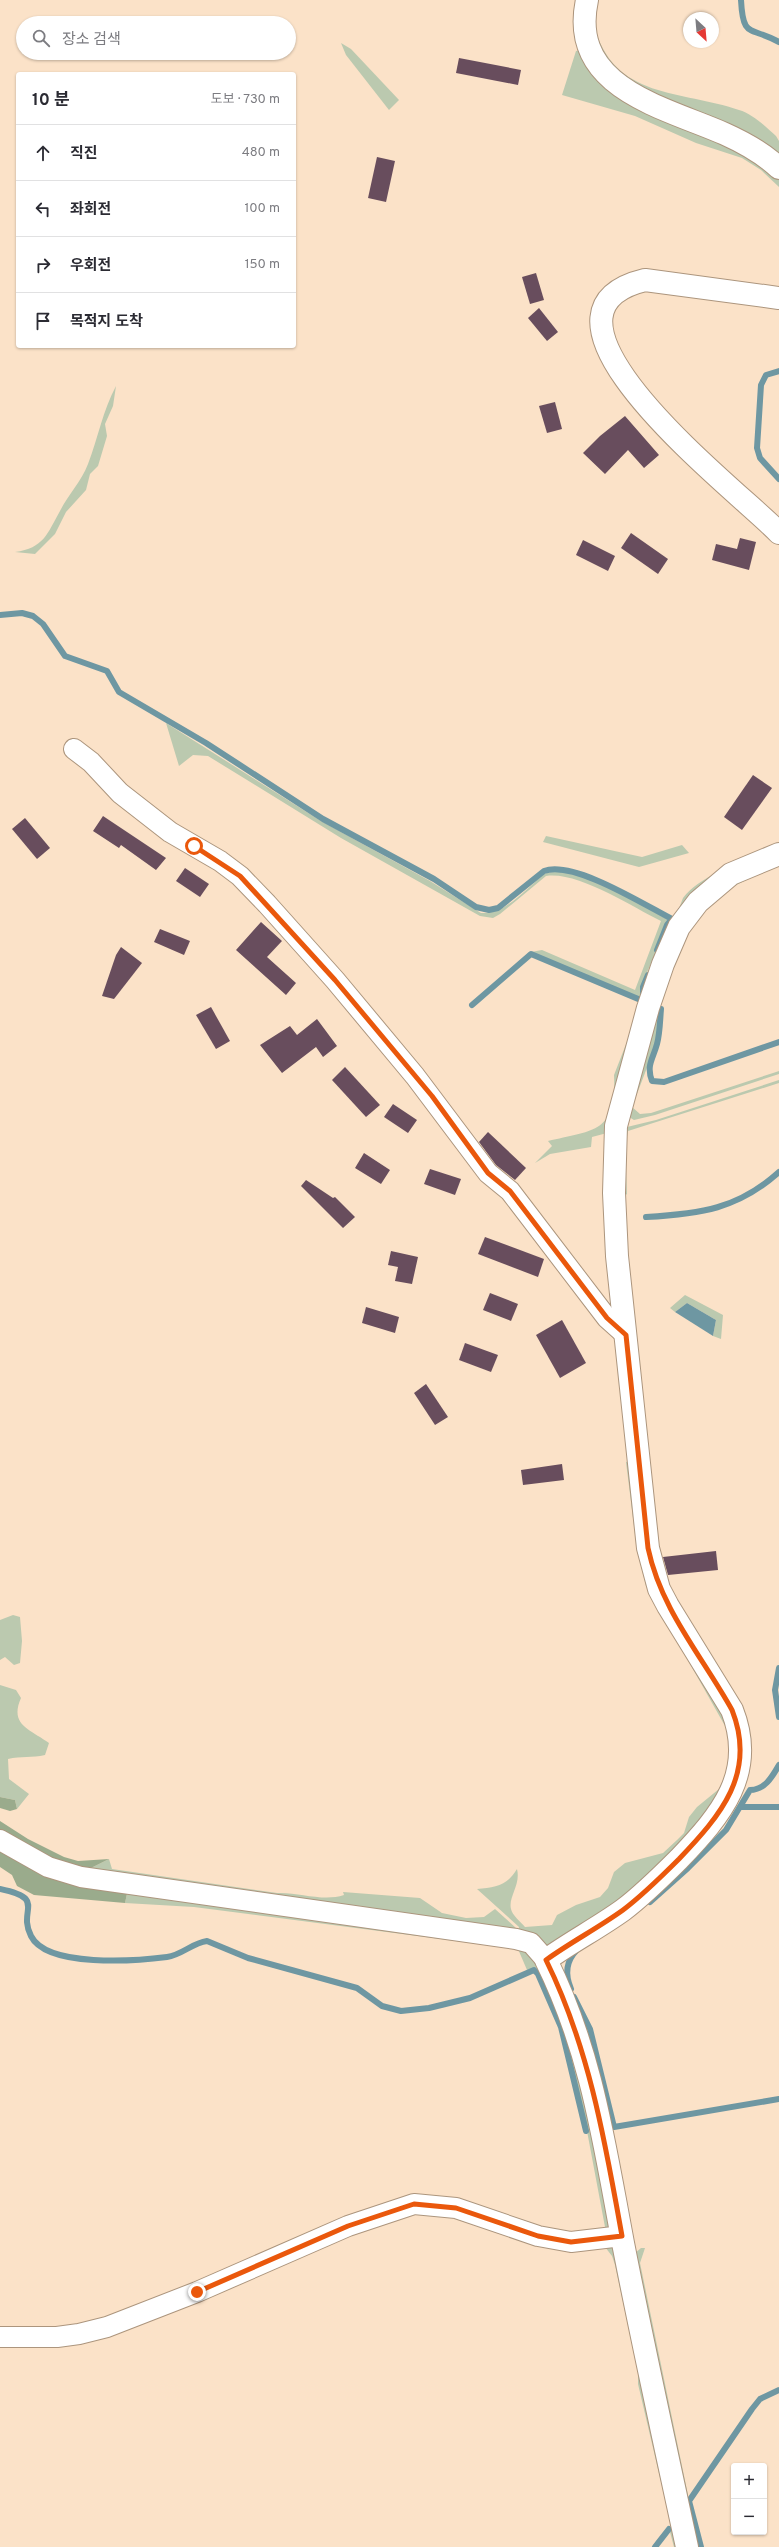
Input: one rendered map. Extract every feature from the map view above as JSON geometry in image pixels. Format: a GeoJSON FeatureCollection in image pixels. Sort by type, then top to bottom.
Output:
{"type":"FeatureCollection","features":[{"type":"Feature","properties":{"kind":"street"},"geometry":{"type":"LineString","coordinates":[[587,0],[583,20],[585,34],[601,70],[607,76],[636,97],[742,142],[779,168]]}},
{"type":"Feature","properties":{"kind":"street"},"geometry":{"type":"LineString","coordinates":[[779,298],[645,280],[628,284],[611,296],[603,308],[602,324],[611,355],[631,387],[653,415],[698,461],[779,533]]}},
{"type":"Feature","properties":{"kind":"street"},"geometry":{"type":"LineString","coordinates":[[74,748],[91,762],[120,793],[170,832],[220,861],[240,876],[267,904],[335,980],[419,1081],[488,1173],[510,1191],[607,1318],[626,1335]]}},
{"type":"Feature","properties":{"kind":"street"},"geometry":{"type":"LineString","coordinates":[[546,1960],[622,1910],[663,1875],[711,1824],[734,1784],[740,1764],[742,1746],[739,1728],[732,1710],[668,1606],[652,1568],[648,1548],[617,1256],[614,1193],[616,1126],[648,1008],[672,943],[688,913],[708,891],[731,874],[779,854]]}},
{"type":"Feature","properties":{"kind":"street"},"geometry":{"type":"LineString","coordinates":[[0,1840],[48,1867],[81,1877],[516,1939],[531,1943],[546,1960],[581,2045],[600,2114],[622,2236],[687,2547]]}},
{"type":"Feature","properties":{"kind":"street"},"geometry":{"type":"LineString","coordinates":[[0,2337],[57,2337],[80,2334],[107,2327],[197,2292],[348,2226],[414,2204],[456,2208],[538,2236],[571,2242],[622,2236]]}},
{"type":"Feature","properties":{"kind":"green space"},"geometry":{"type":"Polygon","coordinates":[[[594,25],[603,49],[617,67],[633,80],[652,88],[673,94],[739,110],[749,114],[759,121],[776,136],[779,141],[779,162],[638,94],[593,44],[594,25]]]}},
{"type":"Feature","properties":{"kind":"green space"},"geometry":{"type":"Polygon","coordinates":[[[341,43],[351,49],[399,100],[389,110],[346,55],[341,43]]]}},
{"type":"Feature","properties":{"kind":"green space"},"geometry":{"type":"Polygon","coordinates":[[[583,50],[759,162],[779,179],[779,187],[761,170],[742,158],[696,143],[635,116],[562,95],[576,51],[583,50]]]}},
{"type":"Feature","properties":{"kind":"green space"},"geometry":{"type":"Polygon","coordinates":[[[116,386],[113,406],[105,424],[107,436],[98,466],[90,474],[86,490],[66,512],[55,534],[35,554],[15,552],[25,550],[39,543],[48,533],[63,505],[85,471],[92,454],[104,414],[116,386]]]}},
{"type":"Feature","properties":{"kind":"green space"},"geometry":{"type":"Polygon","coordinates":[[[166,723],[321,821],[430,881],[481,913],[499,910],[515,900],[544,874],[557,872],[572,874],[607,886],[669,920],[641,987],[642,999],[531,952],[542,950],[635,990],[661,921],[605,891],[589,884],[559,876],[546,876],[500,914],[493,918],[480,916],[341,838],[208,756],[193,755],[179,766],[166,723]]]}},
{"type":"Feature","properties":{"kind":"green space"},"geometry":{"type":"Polygon","coordinates":[[[546,836],[642,857],[682,845],[689,853],[639,867],[543,842],[546,836]]]}},
{"type":"Feature","properties":{"kind":"green space"},"geometry":{"type":"Polygon","coordinates":[[[759,854],[694,899],[607,1133],[592,1137],[591,1147],[550,1154],[535,1163],[552,1146],[548,1141],[590,1131],[599,1126],[607,1118],[614,1094],[614,1075],[683,898],[690,890],[708,878],[728,867],[759,854]]]}},
{"type":"Feature","properties":{"kind":"green space"},"geometry":{"type":"Polygon","coordinates":[[[779,858],[779,864],[722,892],[709,902],[692,925],[662,995],[656,1044],[632,1107],[640,1114],[651,1113],[779,1071],[779,1074],[655,1115],[634,1120],[624,1114],[627,1098],[658,990],[668,962],[680,936],[694,914],[718,889],[743,874],[779,858]]]}},
{"type":"Feature","properties":{"kind":"green space"},"geometry":{"type":"Polygon","coordinates":[[[779,1080],[779,1083],[628,1131],[625,1147],[627,1194],[621,1199],[619,1151],[621,1131],[627,1127],[656,1120],[779,1080]]]}},
{"type":"Feature","properties":{"kind":"green space"},"geometry":{"type":"Polygon","coordinates":[[[685,1295],[723,1315],[721,1339],[713,1336],[716,1320],[687,1303],[675,1312],[670,1308],[685,1295]]]}},
{"type":"Feature","properties":{"kind":"green space"},"geometry":{"type":"Polygon","coordinates":[[[636,1460],[644,1541],[731,1713],[735,1773],[658,1875],[547,1951],[518,1935],[519,1927],[477,1889],[500,1885],[509,1879],[517,1869],[518,1875],[516,1886],[511,1900],[511,1909],[513,1914],[525,1927],[552,1925],[557,1915],[576,1905],[600,1897],[608,1888],[614,1872],[625,1863],[663,1853],[684,1833],[689,1817],[697,1807],[719,1789],[731,1762],[729,1733],[646,1586],[637,1550],[626,1462],[636,1460]]]}},
{"type":"Feature","properties":{"kind":"green space"},"geometry":{"type":"Polygon","coordinates":[[[13,1615],[20,1617],[22,1641],[20,1663],[14,1665],[5,1657],[0,1660],[0,1620],[13,1615]]]}},
{"type":"Feature","properties":{"kind":"green space"},"geometry":{"type":"Polygon","coordinates":[[[0,1685],[16,1690],[21,1698],[18,1707],[18,1714],[23,1725],[49,1743],[45,1755],[8,1759],[9,1779],[29,1794],[17,1809],[15,1800],[0,1797],[0,1685]]]}},
{"type":"Feature","properties":{"kind":"green space"},"geometry":{"type":"Polygon","coordinates":[[[0,1797],[15,1800],[17,1809],[10,1811],[0,1808],[0,1797]]]}},
{"type":"Feature","properties":{"kind":"green space"},"geometry":{"type":"Polygon","coordinates":[[[0,1821],[28,1839],[64,1857],[78,1861],[109,1859],[83,1872],[0,1834],[0,1821]]]}},
{"type":"Feature","properties":{"kind":"green space"},"geometry":{"type":"Polygon","coordinates":[[[0,1845],[128,1889],[125,1903],[34,1895],[17,1886],[12,1875],[0,1867],[0,1845]]]}},
{"type":"Feature","properties":{"kind":"green space"},"geometry":{"type":"Polygon","coordinates":[[[109,1859],[112,1869],[277,1893],[328,1898],[344,1895],[343,1892],[420,1898],[442,1913],[466,1918],[484,1917],[495,1909],[516,1928],[515,1935],[83,1872],[109,1859]]]}},
{"type":"Feature","properties":{"kind":"green space"},"geometry":{"type":"Polygon","coordinates":[[[128,1889],[528,1946],[540,1957],[544,1964],[576,2047],[597,2130],[614,2225],[597,2236],[575,2238],[550,2235],[523,2228],[444,2202],[423,2200],[408,2201],[362,2216],[304,2242],[105,2324],[68,2333],[0,2333],[0,2329],[39,2332],[78,2328],[104,2322],[371,2210],[412,2198],[425,2197],[445,2200],[468,2206],[518,2224],[543,2231],[566,2235],[587,2235],[605,2227],[587,2131],[563,2026],[540,1973],[534,1968],[527,1970],[518,1949],[194,1907],[125,1903],[128,1889]]]}},
{"type":"Feature","properties":{"kind":"green space"},"geometry":{"type":"Polygon","coordinates":[[[614,2246],[683,2547],[674,2547],[670,2532],[672,2529],[638,2384],[638,2372],[615,2265],[612,2256],[605,2247],[614,2246]]]}},
{"type":"Feature","properties":{"kind":"green space"},"geometry":{"type":"Polygon","coordinates":[[[641,2248],[645,2248],[640,2263],[688,2495],[686,2499],[699,2547],[690,2547],[634,2254],[641,2248]]]}},
{"type":"Feature","properties":{"kind":"water"},"geometry":{"type":"Polygon","coordinates":[[[687,1303],[716,1320],[713,1336],[675,1312],[687,1303]]]}},
{"type":"Feature","properties":{"kind":"building"},"geometry":{"type":"Polygon","coordinates":[[[459,58],[521,70],[518,85],[456,73],[459,58]]]}},
{"type":"Feature","properties":{"kind":"building"},"geometry":{"type":"Polygon","coordinates":[[[377,157],[395,161],[386,202],[368,198],[377,157]]]}},
{"type":"Feature","properties":{"kind":"building"},"geometry":{"type":"Polygon","coordinates":[[[536,273],[544,300],[530,304],[522,277],[536,273]]]}},
{"type":"Feature","properties":{"kind":"building"},"geometry":{"type":"Polygon","coordinates":[[[539,308],[558,332],[547,341],[528,318],[539,308]]]}},
{"type":"Feature","properties":{"kind":"building"},"geometry":{"type":"Polygon","coordinates":[[[555,402],[562,429],[547,433],[539,406],[555,402]]]}},
{"type":"Feature","properties":{"kind":"building"},"geometry":{"type":"Polygon","coordinates":[[[625,416],[659,455],[644,468],[628,450],[605,474],[583,453],[600,436],[625,416]]]}},
{"type":"Feature","properties":{"kind":"building"},"geometry":{"type":"Polygon","coordinates":[[[631,533],[668,559],[658,574],[621,548],[631,533]]]}},
{"type":"Feature","properties":{"kind":"building"},"geometry":{"type":"Polygon","coordinates":[[[740,538],[756,542],[749,570],[712,560],[716,544],[737,549],[740,538]]]}},
{"type":"Feature","properties":{"kind":"building"},"geometry":{"type":"Polygon","coordinates":[[[583,540],[615,556],[608,571],[576,555],[583,540]]]}},
{"type":"Feature","properties":{"kind":"building"},"geometry":{"type":"Polygon","coordinates":[[[753,775],[772,788],[742,830],[724,817],[753,775]]]}},
{"type":"Feature","properties":{"kind":"building"},"geometry":{"type":"Polygon","coordinates":[[[103,816],[166,858],[156,870],[121,845],[119,848],[93,831],[103,816]]]}},
{"type":"Feature","properties":{"kind":"building"},"geometry":{"type":"Polygon","coordinates":[[[25,818],[50,848],[37,859],[12,829],[25,818]]]}},
{"type":"Feature","properties":{"kind":"building"},"geometry":{"type":"Polygon","coordinates":[[[185,868],[209,884],[200,897],[176,881],[185,868]]]}},
{"type":"Feature","properties":{"kind":"building"},"geometry":{"type":"Polygon","coordinates":[[[261,922],[282,941],[267,957],[296,983],[286,995],[236,950],[261,922]]]}},
{"type":"Feature","properties":{"kind":"building"},"geometry":{"type":"Polygon","coordinates":[[[160,929],[190,941],[184,955],[154,942],[160,929]]]}},
{"type":"Feature","properties":{"kind":"building"},"geometry":{"type":"Polygon","coordinates":[[[121,947],[142,963],[114,999],[102,996],[116,955],[121,947]]]}},
{"type":"Feature","properties":{"kind":"building"},"geometry":{"type":"Polygon","coordinates":[[[211,1007],[230,1041],[216,1049],[196,1015],[211,1007]]]}},
{"type":"Feature","properties":{"kind":"building"},"geometry":{"type":"Polygon","coordinates":[[[317,1019],[337,1046],[323,1057],[316,1047],[282,1073],[260,1045],[290,1026],[297,1035],[317,1019]]]}},
{"type":"Feature","properties":{"kind":"building"},"geometry":{"type":"Polygon","coordinates":[[[345,1067],[380,1105],[366,1117],[332,1080],[345,1067]]]}},
{"type":"Feature","properties":{"kind":"building"},"geometry":{"type":"Polygon","coordinates":[[[393,1104],[417,1120],[408,1133],[384,1117],[393,1104]]]}},
{"type":"Feature","properties":{"kind":"building"},"geometry":{"type":"Polygon","coordinates":[[[488,1132],[526,1168],[515,1180],[496,1165],[479,1142],[488,1132]]]}},
{"type":"Feature","properties":{"kind":"building"},"geometry":{"type":"Polygon","coordinates":[[[364,1153],[390,1170],[381,1184],[355,1168],[364,1153]]]}},
{"type":"Feature","properties":{"kind":"building"},"geometry":{"type":"Polygon","coordinates":[[[430,1169],[461,1179],[455,1195],[424,1184],[430,1169]]]}},
{"type":"Feature","properties":{"kind":"building"},"geometry":{"type":"Polygon","coordinates":[[[306,1180],[333,1198],[335,1197],[355,1217],[343,1228],[301,1186],[306,1180]]]}},
{"type":"Feature","properties":{"kind":"building"},"geometry":{"type":"Polygon","coordinates":[[[485,1237],[544,1259],[538,1277],[478,1254],[485,1237]]]}},
{"type":"Feature","properties":{"kind":"building"},"geometry":{"type":"Polygon","coordinates":[[[391,1251],[418,1257],[412,1284],[395,1281],[398,1267],[388,1265],[391,1251]]]}},
{"type":"Feature","properties":{"kind":"building"},"geometry":{"type":"Polygon","coordinates":[[[490,1293],[518,1304],[511,1321],[483,1310],[490,1293]]]}},
{"type":"Feature","properties":{"kind":"building"},"geometry":{"type":"Polygon","coordinates":[[[366,1307],[399,1317],[395,1333],[362,1323],[366,1307]]]}},
{"type":"Feature","properties":{"kind":"building"},"geometry":{"type":"Polygon","coordinates":[[[562,1320],[586,1363],[560,1378],[536,1335],[562,1320]]]}},
{"type":"Feature","properties":{"kind":"building"},"geometry":{"type":"Polygon","coordinates":[[[465,1343],[498,1355],[491,1372],[459,1360],[465,1343]]]}},
{"type":"Feature","properties":{"kind":"building"},"geometry":{"type":"Polygon","coordinates":[[[426,1384],[448,1417],[435,1425],[414,1393],[426,1384]]]}},
{"type":"Feature","properties":{"kind":"building"},"geometry":{"type":"Polygon","coordinates":[[[562,1464],[564,1480],[523,1485],[521,1470],[562,1464]]]}},
{"type":"Feature","properties":{"kind":"building"},"geometry":{"type":"Polygon","coordinates":[[[716,1551],[718,1570],[668,1575],[663,1557],[716,1551]]]}},
{"type":"Feature","properties":{"kind":"waterway"},"geometry":{"type":"LineString","coordinates":[[741,0],[742,12],[746,26],[750,30],[779,42]]}},
{"type":"Feature","properties":{"kind":"waterway"},"geometry":{"type":"LineString","coordinates":[[779,371],[766,375],[761,385],[757,448],[760,458],[779,479]]}},
{"type":"Feature","properties":{"kind":"waterway"},"geometry":{"type":"LineString","coordinates":[[0,615],[22,613],[33,616],[43,624],[65,656],[107,671],[119,692],[206,743],[323,819],[434,879],[476,907],[489,910],[498,908],[544,871],[557,869],[572,872],[590,877],[608,885],[672,919],[667,925],[657,950]]}},
{"type":"Feature","properties":{"kind":"waterway"},"geometry":{"type":"LineString","coordinates":[[472,1005],[531,954],[643,1001],[643,987],[648,975]]}},
{"type":"Feature","properties":{"kind":"waterway"},"geometry":{"type":"LineString","coordinates":[[661,1009],[658,1040],[650,1066],[652,1081],[664,1082],[779,1042]]}},
{"type":"Feature","properties":{"kind":"waterway"},"geometry":{"type":"LineString","coordinates":[[646,1217],[684,1214],[733,1202],[749,1194],[779,1172]]}},
{"type":"Feature","properties":{"kind":"waterway"},"geometry":{"type":"LineString","coordinates":[[779,1668],[775,1690],[779,1717]]}},
{"type":"Feature","properties":{"kind":"waterway"},"geometry":{"type":"LineString","coordinates":[[650,1902],[688,1868],[726,1830],[750,1790],[760,1788],[768,1782],[779,1765]]}},
{"type":"Feature","properties":{"kind":"waterway"},"geometry":{"type":"LineString","coordinates":[[741,1807],[779,1807]]}},
{"type":"Feature","properties":{"kind":"waterway"},"geometry":{"type":"LineString","coordinates":[[0,1889],[15,1893],[27,1901],[27,1919],[31,1936],[40,1946],[55,1953],[73,1958],[93,1960],[115,1961],[153,1959],[172,1956],[207,1941],[248,1958],[357,1988],[382,2006],[401,2011],[429,2008],[470,1998],[534,1970],[538,1974],[561,2027],[586,2131]]}},
{"type":"Feature","properties":{"kind":"waterway"},"geometry":{"type":"LineString","coordinates":[[571,1989],[567,1973],[569,1963],[573,1954],[577,1950]]}},
{"type":"Feature","properties":{"kind":"waterway"},"geometry":{"type":"LineString","coordinates":[[574,1997],[590,2029],[614,2127],[779,2099]]}},
{"type":"Feature","properties":{"kind":"waterway"},"geometry":{"type":"LineString","coordinates":[[701,2547],[689,2501],[760,2399],[779,2390]]}},
{"type":"Feature","properties":{"kind":"waterway"},"geometry":{"type":"LineString","coordinates":[[655,2547],[669,2529]]}},
{"type":"Feature","properties":{"kind":"route"},"geometry":{"type":"LineString","coordinates":[[194,846],[220,861],[240,876],[335,980],[432,1096],[456,1128],[469,1150],[488,1173],[510,1191],[607,1318],[626,1335],[634,1400],[648,1548],[652,1568],[659,1589],[668,1606],[732,1710],[739,1728],[742,1746],[740,1764],[734,1784],[724,1805],[711,1824],[689,1849],[663,1875],[622,1910],[546,1960],[554,1975],[581,2045],[600,2114],[622,2236],[571,2242],[538,2236],[483,2219],[456,2208],[436,2204],[414,2204],[390,2210],[348,2226],[197,2292]]}}]}
